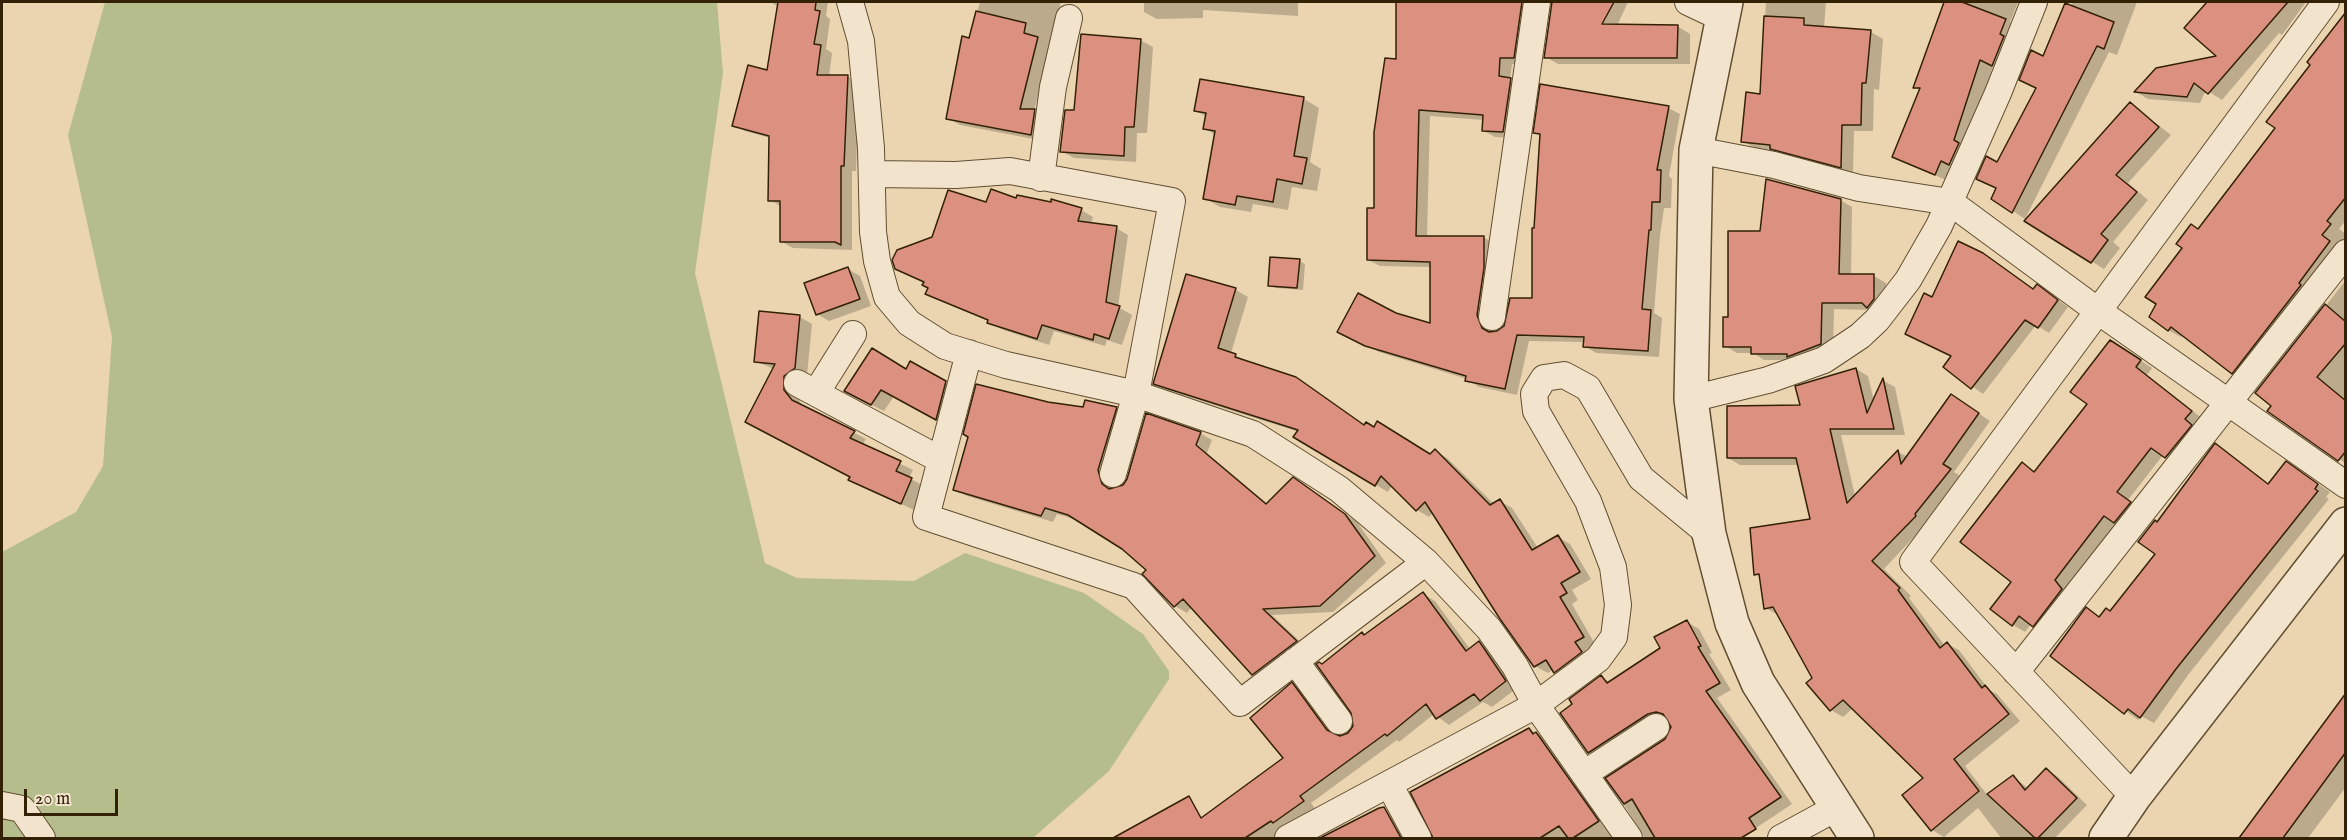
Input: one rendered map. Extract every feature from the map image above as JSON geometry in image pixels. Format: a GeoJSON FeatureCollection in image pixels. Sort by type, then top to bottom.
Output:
{"type":"FeatureCollection","features":[{"type":"Feature","properties":{"kind":"street"},"geometry":{"type":"LineString","coordinates":[[850,2],[861,41],[872,174],[873,232],[887,297],[909,322],[945,346],[1006,365],[1136,394],[1253,434],[1340,489],[1426,562],[1489,628],[1515,666],[1536,705],[1629,838]]}},
{"type":"Feature","properties":{"kind":"street"},"geometry":{"type":"LineString","coordinates":[[1492,317],[1537,2]]}},
{"type":"Feature","properties":{"kind":"street"},"geometry":{"type":"LineString","coordinates":[[1688,2],[1725,10],[1696,150],[1691,399],[1709,534],[1732,623],[1758,683],[1857,838]]}},
{"type":"Feature","properties":{"kind":"street"},"geometry":{"type":"LineString","coordinates":[[1691,399],[1768,380],[1824,360],[1860,336],[1877,320],[1908,280],[1950,202],[1998,93],[2034,2]]}},
{"type":"Feature","properties":{"kind":"street"},"geometry":{"type":"LineString","coordinates":[[2134,796],[1913,562],[2326,2]]}},
{"type":"Feature","properties":{"kind":"street"},"geometry":{"type":"LineString","coordinates":[[1041,178],[1053,87],[1069,18]]}},
{"type":"Feature","properties":{"kind":"street"},"geometry":{"type":"LineString","coordinates":[[1696,150],[1773,165],[1859,188],[1950,202],[2098,312],[2346,485]]}},
{"type":"Feature","properties":{"kind":"street"},"geometry":{"type":"LineString","coordinates":[[872,174],[956,175],[1010,171],[1172,201],[1136,394],[1113,474]]}},
{"type":"Feature","properties":{"kind":"street"},"geometry":{"type":"LineString","coordinates":[[2016,672],[2346,253]]}},
{"type":"Feature","properties":{"kind":"street"},"geometry":{"type":"LineString","coordinates":[[853,334],[807,388],[941,460]]}},
{"type":"Feature","properties":{"kind":"street"},"geometry":{"type":"LineString","coordinates":[[969,353],[926,517],[1134,586],[1240,703],[1426,562]]}},
{"type":"Feature","properties":{"kind":"street"},"geometry":{"type":"LineString","coordinates":[[1288,838],[1536,705],[1598,659],[1614,637],[1618,605],[1613,567],[1588,501],[1536,411],[1534,394],[1539,384],[1554,375],[1564,375],[1588,388],[1641,478],[1709,534]]}},
{"type":"Feature","properties":{"kind":"street"},"geometry":{"type":"LineString","coordinates":[[2111,837],[2134,796],[2346,524]]}},
{"type":"Feature","properties":{"kind":"street"},"geometry":{"type":"LineString","coordinates":[[1295,661],[1340,721]]}},
{"type":"Feature","properties":{"kind":"street"},"geometry":{"type":"LineString","coordinates":[[1584,774],[1656,727]]}},
{"type":"Feature","properties":{"kind":"street"},"geometry":{"type":"LineString","coordinates":[[1389,784],[1418,838]]}},
{"type":"Feature","properties":{"kind":"street"},"geometry":{"type":"LineString","coordinates":[[2,805],[22,809],[42,838]]}},
{"type":"Feature","properties":{"kind":"street"},"geometry":{"type":"LineString","coordinates":[[1781,838],[1836,808]]}},
{"type":"Feature","properties":{"kind":"green space"},"geometry":{"type":"Polygon","coordinates":[[[105,2],[717,2],[723,73],[695,273],[765,563],[797,578],[914,581],[965,553],[1084,593],[1143,634],[1169,671],[1169,679],[1109,771],[1033,838],[2,838],[2,552],[76,512],[103,466],[112,337],[68,135],[105,2]]]}},
{"type":"Feature","properties":{"kind":"building"},"geometry":{"type":"Polygon","coordinates":[[[778,2],[816,2],[815,10],[820,11],[814,44],[821,45],[817,75],[848,75],[844,166],[841,166],[841,245],[835,242],[780,242],[780,201],[768,201],[769,136],[732,126],[748,65],[767,70],[778,2]]]}},
{"type":"Feature","properties":{"kind":"building"},"geometry":{"type":"Polygon","coordinates":[[[1396,2],[1522,2],[1514,58],[1500,58],[1499,76],[1511,78],[1503,132],[1482,131],[1483,115],[1419,110],[1416,236],[1484,236],[1484,268],[1477,315],[1482,328],[1489,332],[1497,331],[1504,326],[1510,298],[1532,298],[1532,228],[1534,228],[1540,134],[1533,133],[1540,84],[1669,106],[1657,170],[1661,170],[1660,202],[1652,202],[1642,309],[1651,310],[1648,351],[1583,347],[1584,337],[1517,335],[1505,389],[1465,381],[1466,376],[1365,346],[1337,332],[1358,293],[1396,313],[1430,323],[1430,262],[1367,260],[1367,208],[1374,208],[1374,132],[1385,58],[1396,59],[1396,2]]]}},
{"type":"Feature","properties":{"kind":"building"},"geometry":{"type":"Polygon","coordinates":[[[1552,2],[1614,2],[1602,24],[1678,25],[1677,58],[1544,58],[1552,2]]]}},
{"type":"Feature","properties":{"kind":"building"},"geometry":{"type":"Polygon","coordinates":[[[1944,2],[1962,2],[2006,19],[2000,34],[2004,36],[1992,66],[1980,60],[1954,140],[1959,143],[1949,165],[1941,161],[1935,175],[1892,157],[1920,88],[1913,88],[1944,2]]]}},
{"type":"Feature","properties":{"kind":"building"},"geometry":{"type":"Polygon","coordinates":[[[2207,2],[2288,2],[2208,94],[2194,83],[2187,97],[2134,92],[2156,68],[2216,56],[2184,28],[2207,2]]]}},
{"type":"Feature","properties":{"kind":"building"},"geometry":{"type":"Polygon","coordinates":[[[2065,3],[2114,22],[2104,49],[2097,46],[2012,213],[1991,199],[1996,188],[1976,179],[1986,156],[1997,162],[2036,88],[2019,80],[2031,50],[2043,56],[2065,3]]]}},
{"type":"Feature","properties":{"kind":"building"},"geometry":{"type":"Polygon","coordinates":[[[976,11],[1026,23],[1024,33],[1038,37],[1020,109],[1035,109],[1031,135],[946,119],[962,36],[969,38],[976,11]]]}},
{"type":"Feature","properties":{"kind":"building"},"geometry":{"type":"Polygon","coordinates":[[[2346,12],[2346,197],[2327,221],[2331,224],[2322,235],[2330,241],[2299,283],[2301,285],[2232,374],[2171,327],[2168,331],[2149,317],[2156,304],[2145,297],[2182,248],[2176,244],[2191,224],[2198,229],[2275,128],[2266,122],[2310,65],[2307,62],[2346,12]]]}},
{"type":"Feature","properties":{"kind":"building"},"geometry":{"type":"Polygon","coordinates":[[[1764,16],[1804,18],[1804,25],[1871,30],[1866,83],[1862,83],[1861,125],[1842,125],[1841,168],[1770,149],[1770,145],[1741,142],[1746,92],[1760,94],[1764,16]]]}},
{"type":"Feature","properties":{"kind":"building"},"geometry":{"type":"Polygon","coordinates":[[[1081,34],[1141,39],[1134,127],[1125,127],[1124,156],[1060,152],[1065,110],[1074,110],[1081,34]]]}},
{"type":"Feature","properties":{"kind":"building"},"geometry":{"type":"Polygon","coordinates":[[[1200,79],[1304,97],[1294,156],[1307,158],[1302,184],[1277,179],[1273,202],[1237,196],[1235,205],[1203,199],[1215,131],[1203,129],[1206,113],[1194,111],[1200,79]]]}},
{"type":"Feature","properties":{"kind":"building"},"geometry":{"type":"Polygon","coordinates":[[[2130,102],[2159,127],[2116,175],[2137,192],[2101,234],[2108,240],[2091,263],[2024,221],[2130,102]]]}},
{"type":"Feature","properties":{"kind":"building"},"geometry":{"type":"Polygon","coordinates":[[[1766,179],[1841,199],[1839,274],[1874,274],[1874,299],[1867,308],[1862,303],[1822,303],[1821,344],[1787,357],[1787,354],[1751,354],[1751,347],[1723,347],[1723,317],[1728,317],[1728,231],[1760,231],[1766,179]]]}},
{"type":"Feature","properties":{"kind":"building"},"geometry":{"type":"Polygon","coordinates":[[[991,189],[1016,198],[1017,195],[1051,202],[1051,199],[1082,208],[1078,221],[1117,226],[1106,302],[1120,306],[1109,339],[1094,334],[1093,340],[1042,325],[1037,339],[987,323],[988,320],[925,294],[928,288],[922,285],[924,282],[895,269],[892,260],[897,250],[932,237],[948,190],[986,202],[991,189]]]}},
{"type":"Feature","properties":{"kind":"building"},"geometry":{"type":"Polygon","coordinates":[[[1958,241],[1983,253],[2033,289],[2037,284],[2058,300],[2038,328],[2025,320],[1971,389],[1943,367],[1951,356],[1905,334],[1924,293],[1932,297],[1958,241]]]}},
{"type":"Feature","properties":{"kind":"building"},"geometry":{"type":"Polygon","coordinates":[[[1270,257],[1300,259],[1297,288],[1268,286],[1270,257]]]}},
{"type":"Feature","properties":{"kind":"building"},"geometry":{"type":"Polygon","coordinates":[[[848,267],[860,299],[816,315],[804,283],[848,267]]]}},
{"type":"Feature","properties":{"kind":"building"},"geometry":{"type":"Polygon","coordinates":[[[1186,274],[1236,288],[1218,348],[1236,354],[1235,357],[1296,377],[1364,425],[1366,422],[1374,427],[1377,421],[1430,454],[1435,449],[1490,505],[1500,499],[1532,550],[1558,535],[1580,572],[1561,583],[1567,593],[1560,597],[1584,637],[1575,642],[1582,652],[1554,673],[1546,660],[1534,667],[1500,619],[1425,502],[1416,511],[1381,476],[1375,486],[1293,437],[1298,430],[1153,384],[1186,274]]]}},
{"type":"Feature","properties":{"kind":"building"},"geometry":{"type":"Polygon","coordinates":[[[2325,304],[2346,322],[2346,343],[2317,377],[2346,401],[2346,451],[2338,461],[2267,411],[2271,406],[2255,393],[2325,304]]]}},
{"type":"Feature","properties":{"kind":"building"},"geometry":{"type":"Polygon","coordinates":[[[759,311],[800,315],[795,368],[784,376],[784,390],[792,400],[855,431],[850,438],[901,461],[896,471],[912,478],[901,504],[848,480],[850,477],[745,422],[775,364],[754,362],[759,311]]]}},
{"type":"Feature","properties":{"kind":"building"},"geometry":{"type":"Polygon","coordinates":[[[2110,340],[2141,360],[2136,367],[2192,411],[2185,419],[2192,425],[2165,458],[2151,448],[2117,492],[2131,502],[2114,523],[2104,516],[2055,580],[2062,589],[2033,627],[2019,616],[2012,626],[1990,609],[2011,582],[1960,542],[2022,462],[2034,472],[2087,404],[2070,392],[2110,340]]]}},
{"type":"Feature","properties":{"kind":"building"},"geometry":{"type":"Polygon","coordinates":[[[872,348],[906,369],[910,361],[946,381],[936,420],[881,390],[871,405],[844,391],[872,348]]]}},
{"type":"Feature","properties":{"kind":"building"},"geometry":{"type":"Polygon","coordinates":[[[1856,368],[1867,413],[1883,378],[1894,429],[1830,429],[1847,503],[1898,450],[1901,464],[1951,394],[1979,413],[1943,464],[1951,469],[1915,514],[1916,516],[1872,561],[1900,588],[1898,590],[1940,648],[1947,642],[1982,688],[1985,685],[2009,714],[1954,759],[1979,791],[1931,831],[1902,795],[1923,778],[1843,700],[1830,711],[1806,683],[1812,678],[1773,607],[1764,609],[1759,574],[1754,575],[1750,528],[1810,519],[1796,458],[1727,458],[1727,406],[1800,405],[1795,386],[1856,368]]]}},
{"type":"Feature","properties":{"kind":"building"},"geometry":{"type":"Polygon","coordinates":[[[976,384],[1048,402],[1083,407],[1085,400],[1117,407],[1098,470],[1102,484],[1109,489],[1123,485],[1127,479],[1146,413],[1201,432],[1196,445],[1266,504],[1293,477],[1345,514],[1375,556],[1320,606],[1263,609],[1297,641],[1252,675],[1183,599],[1174,607],[1142,574],[1146,570],[1122,549],[1068,515],[1045,508],[1041,516],[953,490],[968,437],[963,434],[976,384]]]}},
{"type":"Feature","properties":{"kind":"building"},"geometry":{"type":"Polygon","coordinates":[[[2215,443],[2268,484],[2286,461],[2318,484],[2315,489],[2318,491],[2176,669],[2140,718],[2128,709],[2124,714],[2050,656],[2086,607],[2099,617],[2106,608],[2110,611],[2155,554],[2138,542],[2155,520],[2157,522],[2215,443]]]}},
{"type":"Feature","properties":{"kind":"building"},"geometry":{"type":"Polygon","coordinates":[[[1423,592],[1466,651],[1479,641],[1506,681],[1480,701],[1474,694],[1436,719],[1426,704],[1387,736],[1385,734],[1300,796],[1304,801],[1273,823],[1271,821],[1245,838],[1113,838],[1189,796],[1201,818],[1283,758],[1250,718],[1292,682],[1327,730],[1340,736],[1348,733],[1353,726],[1351,713],[1316,664],[1319,662],[1322,664],[1362,632],[1364,635],[1423,592]]]}},
{"type":"Feature","properties":{"kind":"building"},"geometry":{"type":"Polygon","coordinates":[[[1687,620],[1701,646],[1698,647],[1720,683],[1706,691],[1781,797],[1749,818],[1756,829],[1741,838],[1655,838],[1632,799],[1624,804],[1605,778],[1665,739],[1671,727],[1663,714],[1656,712],[1648,714],[1588,753],[1560,713],[1572,704],[1569,699],[1601,675],[1607,683],[1660,648],[1654,637],[1687,620]]]}},
{"type":"Feature","properties":{"kind":"building"},"geometry":{"type":"Polygon","coordinates":[[[2346,693],[2346,752],[2283,838],[2239,838],[2346,693]]]}},
{"type":"Feature","properties":{"kind":"building"},"geometry":{"type":"Polygon","coordinates":[[[1529,728],[1533,734],[1536,732],[1599,821],[1573,838],[1568,838],[1559,826],[1540,838],[1433,838],[1410,792],[1529,728]]]}},
{"type":"Feature","properties":{"kind":"building"},"geometry":{"type":"Polygon","coordinates":[[[2046,768],[2077,798],[2038,838],[2035,838],[1987,794],[2013,775],[2025,790],[2046,768]]]}},
{"type":"Feature","properties":{"kind":"building"},"geometry":{"type":"Polygon","coordinates":[[[1384,807],[1401,838],[1320,838],[1379,808],[1384,807]]]}}]}
